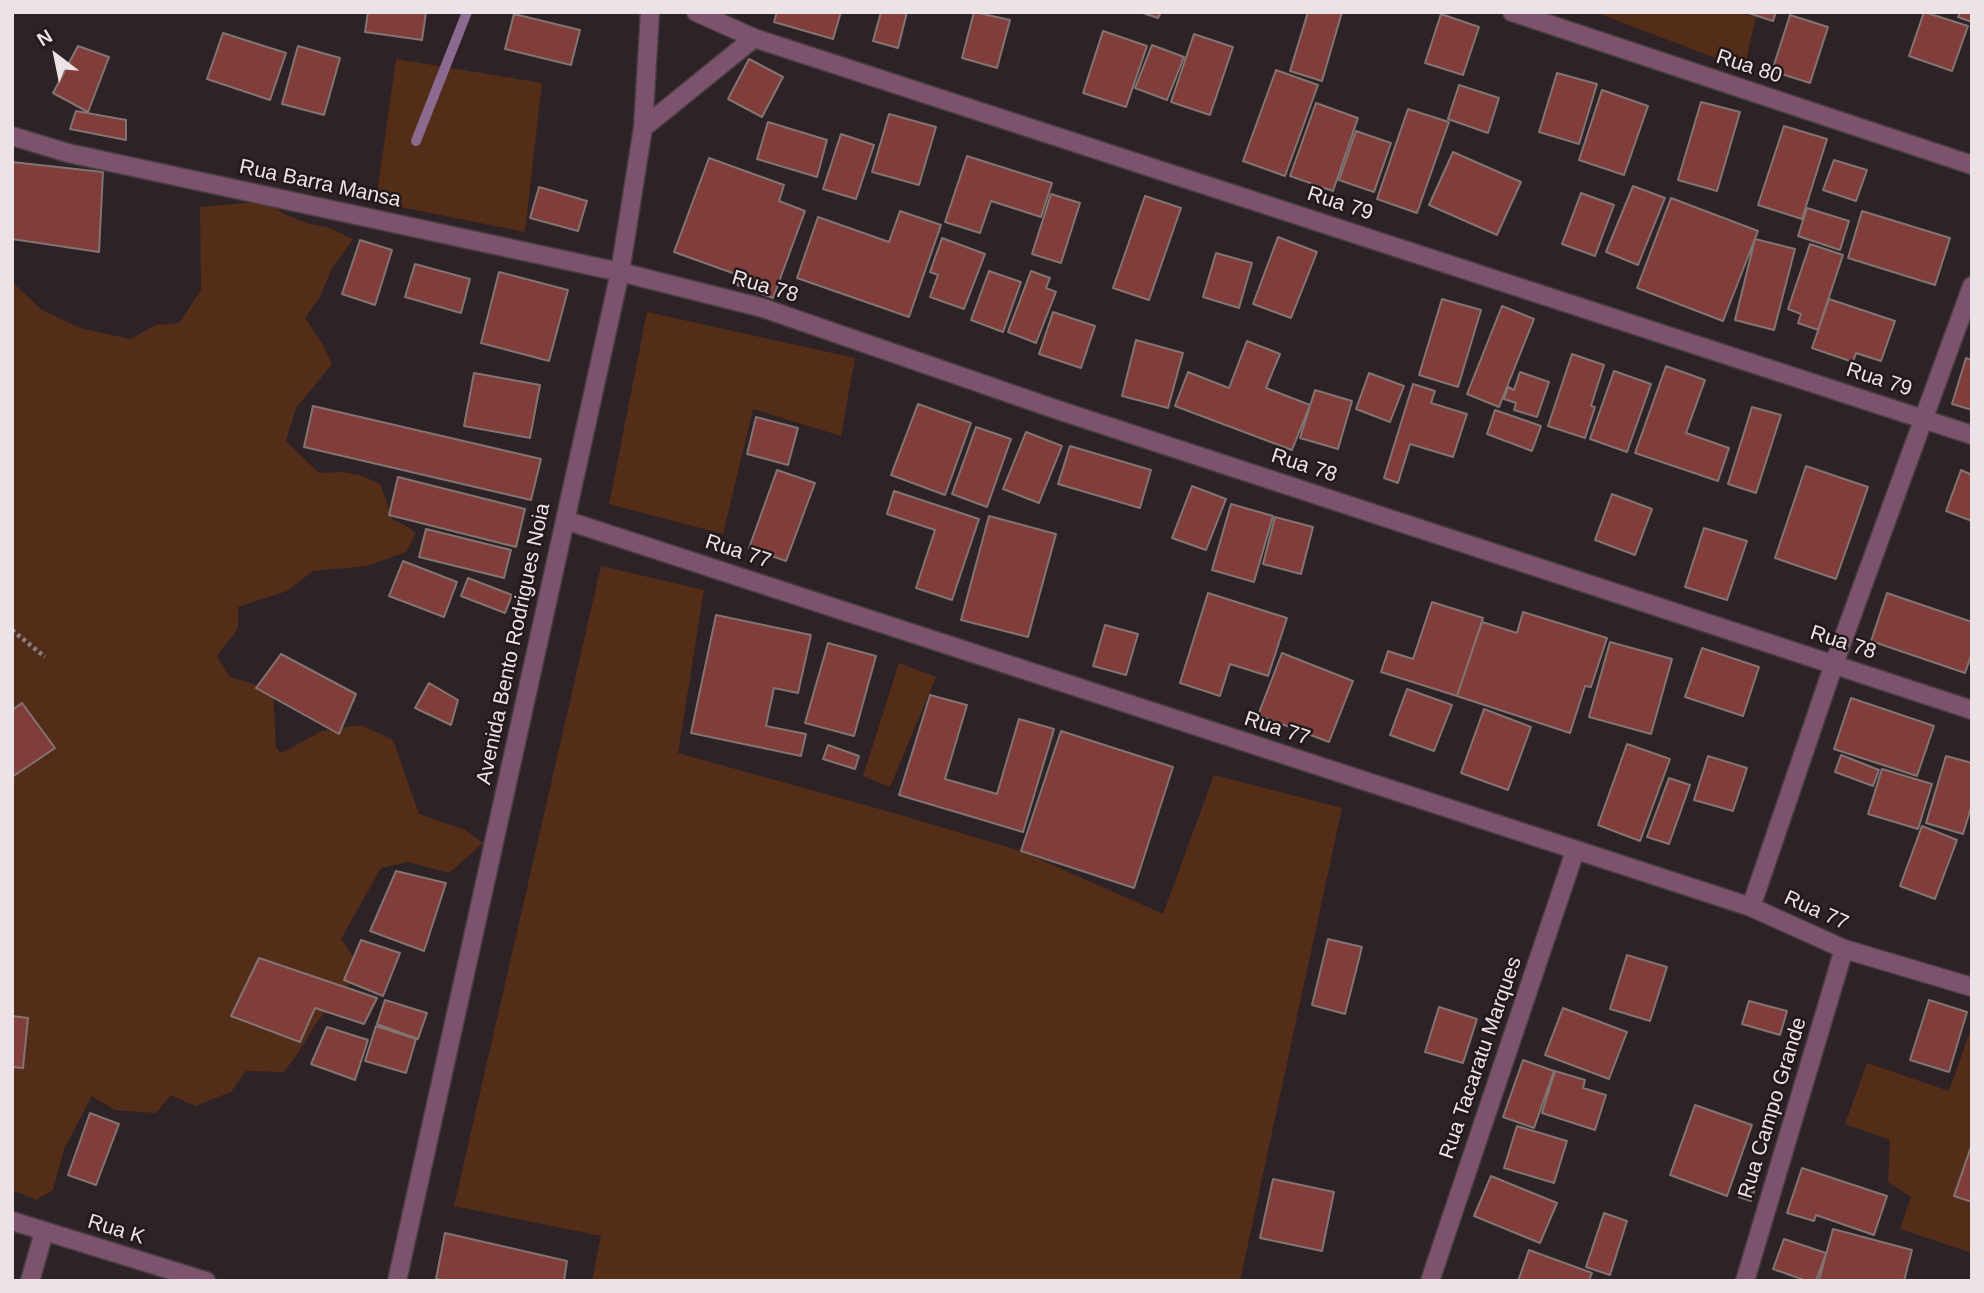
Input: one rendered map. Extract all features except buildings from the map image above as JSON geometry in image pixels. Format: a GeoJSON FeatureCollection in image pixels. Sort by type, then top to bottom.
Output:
{"type":"FeatureCollection","features":[{"type":"Feature","properties":{"kind":"street","name":"Avenida Bento Rodrigues Noia"},"geometry":{"type":"LineString","coordinates":[[397,1281],[620,272],[643,128],[650,12]]}},
{"type":"Feature","properties":{"kind":"street","name":"Rua 79"},"geometry":{"type":"LineString","coordinates":[[696,12],[754,38],[1972,435]]}},
{"type":"Feature","properties":{"kind":"street","name":"Rua 80"},"geometry":{"type":"LineString","coordinates":[[1512,12],[1972,165]]}},
{"type":"Feature","properties":{"kind":"street"},"geometry":{"type":"LineString","coordinates":[[643,128],[754,38]]}},
{"type":"Feature","properties":{"kind":"street","name":"Rua Barra Mansa"},"geometry":{"type":"LineString","coordinates":[[12,136],[68,152],[620,272]]}},
{"type":"Feature","properties":{"kind":"street","name":"Rua 78"},"geometry":{"type":"LineString","coordinates":[[620,272],[763,308],[1055,409],[1972,710]]}},
{"type":"Feature","properties":{"kind":"street"},"geometry":{"type":"LineString","coordinates":[[1751,907],[1834,664],[1972,286]]}},
{"type":"Feature","properties":{"kind":"street","name":"Rua 77"},"geometry":{"type":"LineString","coordinates":[[565,520],[1751,907],[1844,948],[1972,987]]}},
{"type":"Feature","properties":{"kind":"street","name":"Rua Tacaratu Marques"},"geometry":{"type":"LineString","coordinates":[[1430,1281],[1575,851]]}},
{"type":"Feature","properties":{"kind":"street","name":"Rua Campo Grande"},"geometry":{"type":"LineString","coordinates":[[1745,1281],[1844,948]]}},
{"type":"Feature","properties":{"kind":"street","name":"Rua K"},"geometry":{"type":"LineString","coordinates":[[12,1222],[206,1281]]}},
{"type":"Feature","properties":{"kind":"street"},"geometry":{"type":"LineString","coordinates":[[30,1281],[44,1232]]}},
{"type":"Feature","properties":{"kind":"path"},"geometry":{"type":"LineString","coordinates":[[12,630],[45,657]]}},
{"type":"Feature","properties":{"kind":"shaded area"},"geometry":{"type":"Polygon","coordinates":[[[1734,12],[1756,17],[1744,69],[1600,14],[1734,12]]]}},
{"type":"Feature","properties":{"kind":"shaded area"},"geometry":{"type":"Polygon","coordinates":[[[396,59],[542,83],[525,232],[376,202],[396,59]]]}},
{"type":"Feature","properties":{"kind":"shaded area"},"geometry":{"type":"Polygon","coordinates":[[[269,204],[286,215],[309,224],[327,227],[353,239],[331,270],[320,297],[305,318],[332,364],[296,408],[286,441],[319,473],[360,475],[380,484],[393,520],[416,533],[406,552],[367,566],[313,571],[287,591],[238,607],[238,629],[217,656],[230,677],[273,690],[276,748],[282,753],[322,731],[361,725],[393,740],[419,814],[465,830],[483,843],[449,873],[408,862],[381,868],[341,939],[362,969],[317,1022],[284,1072],[246,1071],[231,1092],[195,1106],[171,1095],[156,1113],[115,1110],[92,1096],[64,1149],[53,1190],[36,1200],[12,1190],[12,282],[42,310],[80,328],[130,339],[156,325],[179,323],[201,290],[200,207],[269,204]]]}},
{"type":"Feature","properties":{"kind":"shaded area"},"geometry":{"type":"Polygon","coordinates":[[[647,312],[855,358],[841,436],[753,409],[723,534],[609,504],[647,312]]]}},
{"type":"Feature","properties":{"kind":"shaded area"},"geometry":{"type":"Polygon","coordinates":[[[601,566],[704,590],[678,753],[1021,851],[1163,914],[1214,775],[1342,808],[1240,1281],[592,1281],[601,1236],[454,1206],[601,566]]]}},
{"type":"Feature","properties":{"kind":"shaded area"},"geometry":{"type":"Polygon","coordinates":[[[899,663],[936,677],[890,787],[863,776],[899,663]]]}},
{"type":"Feature","properties":{"kind":"shaded area"},"geometry":{"type":"Polygon","coordinates":[[[1972,1026],[1972,1253],[1900,1229],[1911,1197],[1888,1182],[1890,1140],[1845,1124],[1867,1063],[1949,1091],[1972,1026]]]}},
{"type":"Feature","properties":{"kind":"waterway"},"geometry":{"type":"LineString","coordinates":[[416,141],[467,12]]}}]}
